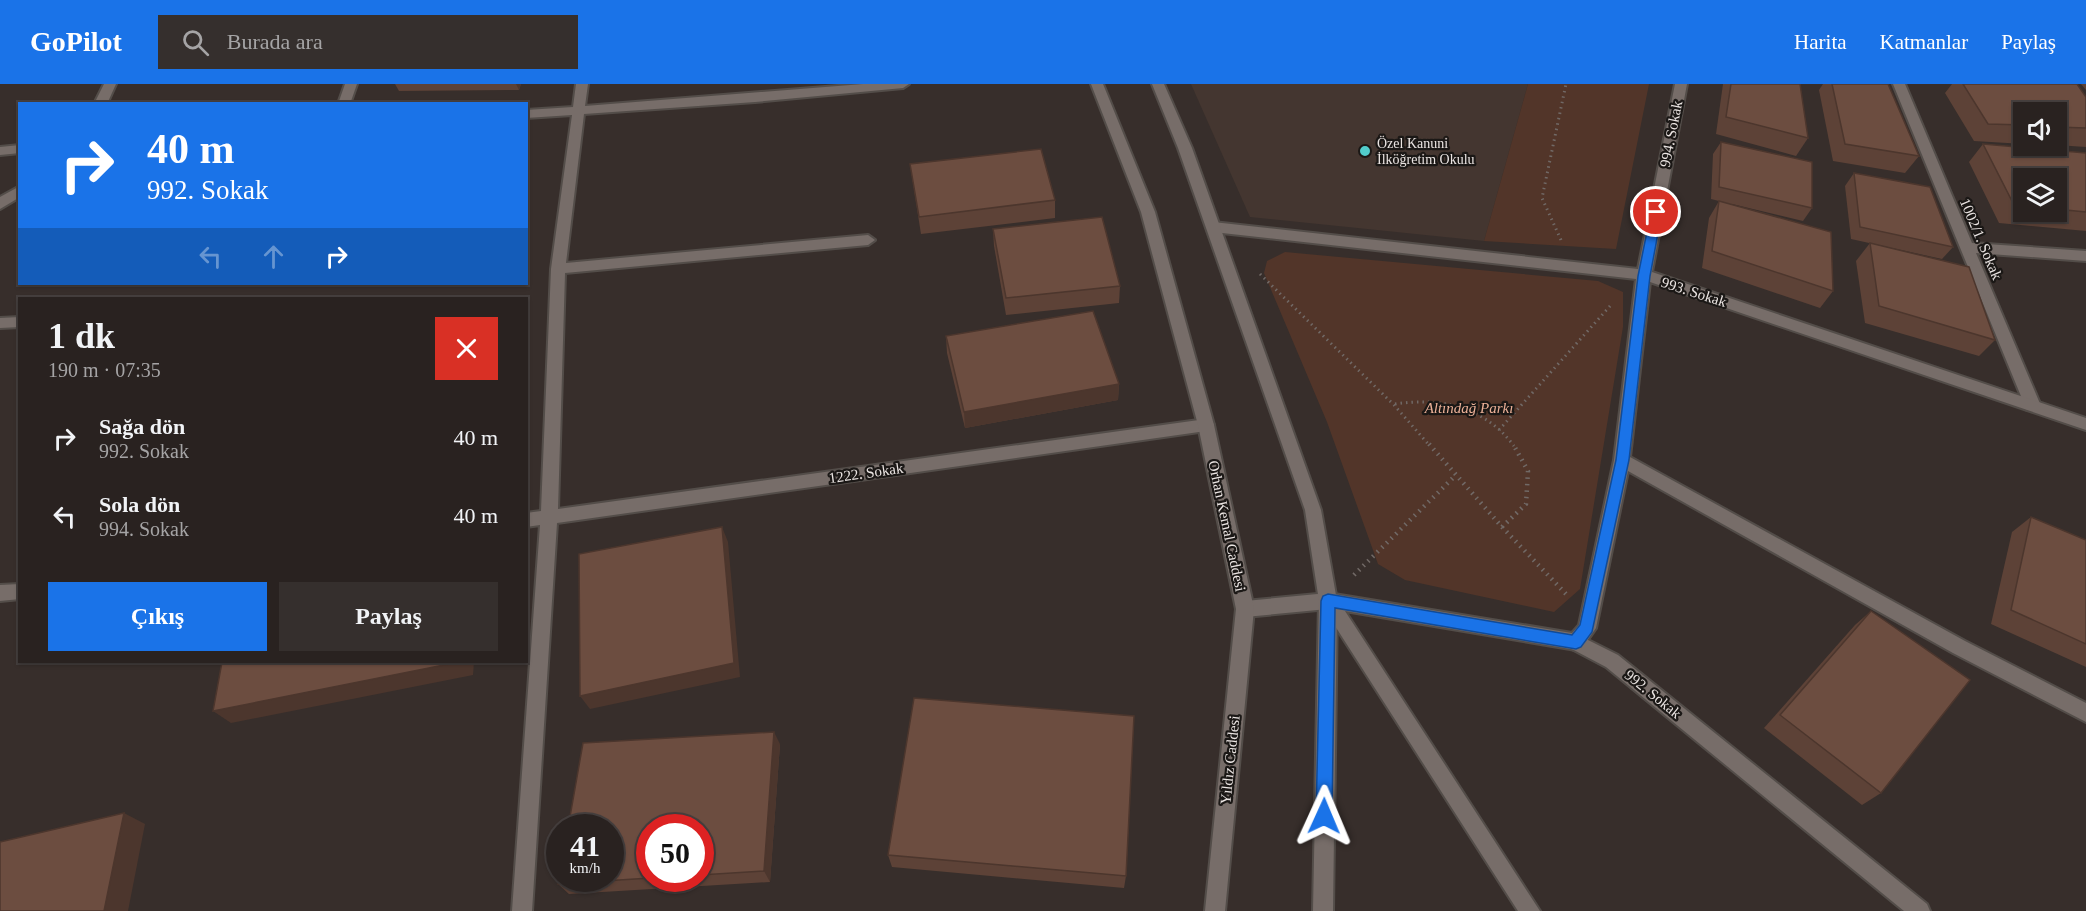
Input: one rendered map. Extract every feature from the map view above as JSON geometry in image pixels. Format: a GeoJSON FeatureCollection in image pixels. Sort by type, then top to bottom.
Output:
{"type":"FeatureCollection","features":[{"type":"Feature","properties":{"kind":"street"},"geometry":{"type":"LineString","coordinates":[[101,102],[110,84]]}},
{"type":"Feature","properties":{"kind":"street"},"geometry":{"type":"LineString","coordinates":[[345,102],[351,84]]}},
{"type":"Feature","properties":{"kind":"street"},"geometry":{"type":"LineString","coordinates":[[522,911],[549,517],[558,269],[582,84]]}},
{"type":"Feature","properties":{"kind":"street"},"geometry":{"type":"LineString","coordinates":[[528,114],[903,84]]}},
{"type":"Feature","properties":{"kind":"street","name":"Orhan Kemal Caddesi"},"geometry":{"type":"LineString","coordinates":[[1097,84],[1148,212],[1206,425],[1245,609],[1328,601]]}},
{"type":"Feature","properties":{"kind":"street"},"geometry":{"type":"LineString","coordinates":[[1158,84],[1213,227],[1313,510],[1328,601],[1323,911]]}},
{"type":"Feature","properties":{"kind":"street","name":"994. Sokak"},"geometry":{"type":"LineString","coordinates":[[1576,642],[1587,628],[1622,460],[1644,276],[1681,84]]}},
{"type":"Feature","properties":{"kind":"street","name":"1002/1. Sokak"},"geometry":{"type":"LineString","coordinates":[[1899,84],[2033,406]]}},
{"type":"Feature","properties":{"kind":"street"},"geometry":{"type":"LineString","coordinates":[[0,151],[18,149]]}},
{"type":"Feature","properties":{"kind":"street"},"geometry":{"type":"LineString","coordinates":[[0,204],[18,191]]}},
{"type":"Feature","properties":{"kind":"street","name":"993. Sokak"},"geometry":{"type":"LineString","coordinates":[[1213,227],[1644,276],[2086,424]]}},
{"type":"Feature","properties":{"kind":"street"},"geometry":{"type":"LineString","coordinates":[[558,269],[868,240]]}},
{"type":"Feature","properties":{"kind":"street"},"geometry":{"type":"LineString","coordinates":[[1967,247],[2086,256]]}},
{"type":"Feature","properties":{"kind":"street"},"geometry":{"type":"LineString","coordinates":[[0,323],[18,322]]}},
{"type":"Feature","properties":{"kind":"street","name":"1222. Sokak"},"geometry":{"type":"LineString","coordinates":[[528,520],[1206,425]]}},
{"type":"Feature","properties":{"kind":"street"},"geometry":{"type":"LineString","coordinates":[[1622,460],[1959,647],[2086,713]]}},
{"type":"Feature","properties":{"kind":"street"},"geometry":{"type":"LineString","coordinates":[[0,593],[18,591]]}},
{"type":"Feature","properties":{"kind":"street"},"geometry":{"type":"LineString","coordinates":[[1328,601],[1530,911]]}},
{"type":"Feature","properties":{"kind":"street","name":"992. Sokak"},"geometry":{"type":"LineString","coordinates":[[1328,601],[1576,642],[1612,661],[1920,911]]}},
{"type":"Feature","properties":{"kind":"street","name":"Yıldız Caddesi"},"geometry":{"type":"LineString","coordinates":[[1215,911],[1245,609]]}},
{"type":"Feature","properties":{"kind":"path"},"geometry":{"type":"LineString","coordinates":[[1564,246],[1542,198],[1566,84]]}},
{"type":"Feature","properties":{"kind":"path"},"geometry":{"type":"LineString","coordinates":[[1254,268],[1394,405],[1502,527],[1589,618]]}},
{"type":"Feature","properties":{"kind":"path"},"geometry":{"type":"LineString","coordinates":[[1499,430],[1623,292],[1644,276]]}},
{"type":"Feature","properties":{"kind":"path"},"geometry":{"type":"LineString","coordinates":[[1394,405],[1422,400],[1459,406],[1483,416],[1512,441],[1528,469],[1526,504],[1502,527]]}},
{"type":"Feature","properties":{"kind":"path"},"geometry":{"type":"LineString","coordinates":[[1328,601],[1456,475]]}},
{"type":"Feature","properties":{"kind":"shaded area","name":"Özel Kanuni İlköğretim Okulu"},"geometry":{"type":"Polygon","coordinates":[[[1191,84],[1528,84],[1484,241],[1250,217],[1191,84]]]}},
{"type":"Feature","properties":{"kind":"green space"},"geometry":{"type":"Polygon","coordinates":[[[1528,84],[1649,84],[1616,249],[1484,241],[1528,84]]]}},
{"type":"Feature","properties":{"kind":"green space","name":"Altındağ Parkı"},"geometry":{"type":"Polygon","coordinates":[[[1285,252],[1598,281],[1623,292],[1623,327],[1580,589],[1554,612],[1405,580],[1378,564],[1327,422],[1264,273],[1267,261],[1285,252]]]}},
{"type":"Feature","properties":{"kind":"building"},"geometry":{"type":"Polygon","coordinates":[[[1731,84],[1800,84],[1808,138],[1726,117],[1731,84]]]}},
{"type":"Feature","properties":{"kind":"building"},"geometry":{"type":"Polygon","coordinates":[[[1832,84],[1888,84],[1919,156],[1845,144],[1832,84]]]}},
{"type":"Feature","properties":{"kind":"building"},"geometry":{"type":"Polygon","coordinates":[[[1963,84],[2077,84],[2086,97],[2086,128],[2067,127],[2067,102],[2013,102],[2013,125],[1988,124],[1963,84]]]}},
{"type":"Feature","properties":{"kind":"building"},"geometry":{"type":"Polygon","coordinates":[[[1721,142],[1812,162],[1812,208],[1719,187],[1721,142]]]}},
{"type":"Feature","properties":{"kind":"building"},"geometry":{"type":"Polygon","coordinates":[[[1983,144],[2013,147],[2013,156],[2067,156],[2067,151],[2086,153],[2086,212],[2067,210],[2067,168],[2013,168],[2013,203],[1983,144]]]}},
{"type":"Feature","properties":{"kind":"building"},"geometry":{"type":"Polygon","coordinates":[[[1041,149],[1055,200],[919,217],[910,164],[1041,149]]]}},
{"type":"Feature","properties":{"kind":"building"},"geometry":{"type":"Polygon","coordinates":[[[1854,173],[1930,187],[1953,247],[1860,227],[1854,173]]]}},
{"type":"Feature","properties":{"kind":"building"},"geometry":{"type":"Polygon","coordinates":[[[1719,201],[1831,232],[1833,291],[1712,251],[1719,201]]]}},
{"type":"Feature","properties":{"kind":"building"},"geometry":{"type":"Polygon","coordinates":[[[1102,217],[1120,286],[1006,298],[993,229],[1102,217]]]}},
{"type":"Feature","properties":{"kind":"building"},"geometry":{"type":"Polygon","coordinates":[[[1870,243],[1969,267],[1995,340],[1879,306],[1870,243]]]}},
{"type":"Feature","properties":{"kind":"building"},"geometry":{"type":"Polygon","coordinates":[[[1093,311],[1119,384],[964,412],[946,336],[1093,311]]]}},
{"type":"Feature","properties":{"kind":"building"},"geometry":{"type":"Polygon","coordinates":[[[2031,517],[2086,540],[2086,644],[2011,610],[2031,517]]]}},
{"type":"Feature","properties":{"kind":"building"},"geometry":{"type":"Polygon","coordinates":[[[722,527],[734,663],[580,696],[579,554],[722,527]]]}},
{"type":"Feature","properties":{"kind":"building"},"geometry":{"type":"Polygon","coordinates":[[[1871,611],[1970,680],[1881,793],[1780,715],[1871,611]]]}},
{"type":"Feature","properties":{"kind":"building"},"geometry":{"type":"Polygon","coordinates":[[[222,663],[454,663],[213,711],[222,663]]]}},
{"type":"Feature","properties":{"kind":"building"},"geometry":{"type":"Polygon","coordinates":[[[914,698],[1134,716],[1126,876],[888,855],[914,698]]]}},
{"type":"Feature","properties":{"kind":"building"},"geometry":{"type":"Polygon","coordinates":[[[774,732],[764,871],[714,874],[714,814],[636,814],[636,879],[624,880],[624,814],[570,814],[583,743],[774,732]]]}},
{"type":"Feature","properties":{"kind":"building"},"geometry":{"type":"Polygon","coordinates":[[[124,813],[104,911],[0,911],[0,842],[124,813]]]}},
{"type":"Feature","properties":{"kind":"place","name":"Özel Kanuni İlköğretim Okulu"},"geometry":{"type":"Point","coordinates":[1365,151]}},
{"type":"Feature","properties":{"kind":"route"},"geometry":{"type":"LineString","coordinates":[[1324,816],[1328,601],[1576,642],[1587,628],[1622,460],[1644,276],[1656,212]]}}]}
